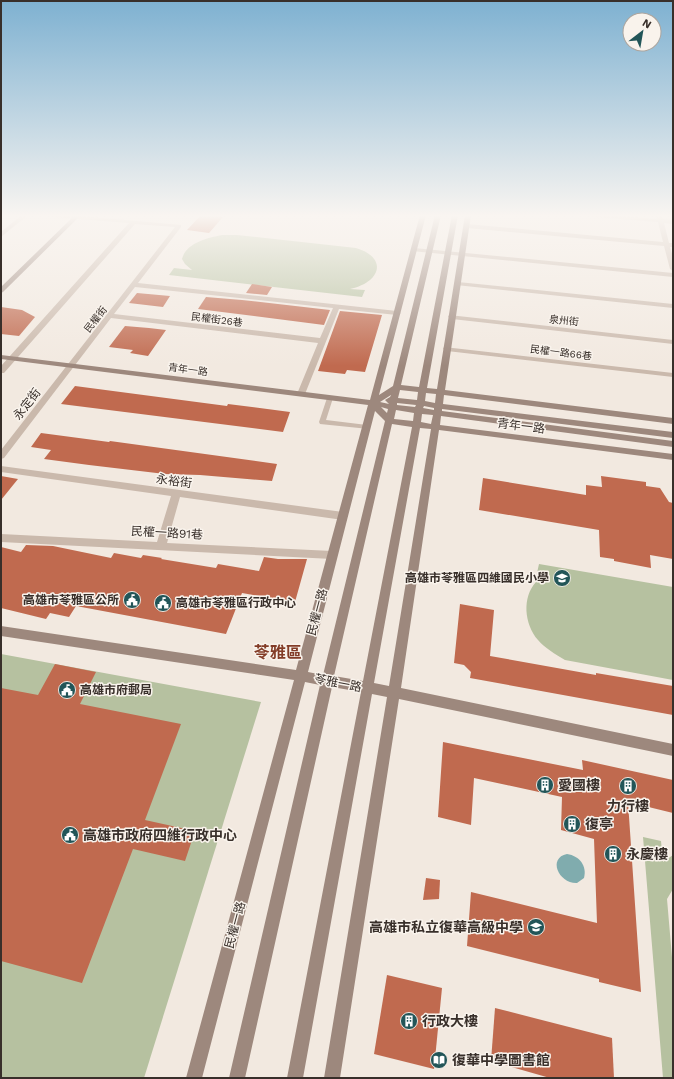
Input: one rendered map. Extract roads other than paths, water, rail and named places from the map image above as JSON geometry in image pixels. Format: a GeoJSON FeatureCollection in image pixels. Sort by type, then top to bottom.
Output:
{"type":"FeatureCollection","features":[{"type":"Feature","properties":{"kind":"street"},"geometry":{"type":"LineString","coordinates":[[1,291],[27,265]]}},
{"type":"Feature","properties":{"kind":"street"},"geometry":{"type":"LineString","coordinates":[[1,371],[95,265]]}},
{"type":"Feature","properties":{"kind":"street","name":"民權街"},"geometry":{"type":"LineString","coordinates":[[72,366],[149,265]]}},
{"type":"Feature","properties":{"kind":"street","name":"民權一路"},"geometry":{"type":"LineString","coordinates":[[194,1078],[410,265]]}},
{"type":"Feature","properties":{"kind":"street","name":"民權一路"},"geometry":{"type":"LineString","coordinates":[[237,1078],[327,681],[427,265]]}},
{"type":"Feature","properties":{"kind":"street"},"geometry":{"type":"LineString","coordinates":[[296,1078],[445,265]]}},
{"type":"Feature","properties":{"kind":"street"},"geometry":{"type":"LineString","coordinates":[[332,1078],[460,265]]}},
{"type":"Feature","properties":{"kind":"street"},"geometry":{"type":"LineString","coordinates":[[576,265],[673,275]]}},
{"type":"Feature","properties":{"kind":"street"},"geometry":{"type":"LineString","coordinates":[[458,284],[673,306]]}},
{"type":"Feature","properties":{"kind":"street"},"geometry":{"type":"LineString","coordinates":[[134,285],[397,312]]}},
{"type":"Feature","properties":{"kind":"street"},"geometry":{"type":"LineString","coordinates":[[301,394],[337,306]]}},
{"type":"Feature","properties":{"kind":"street","name":"民權街26巷"},"geometry":{"type":"LineString","coordinates":[[109,316],[322,341]]}},
{"type":"Feature","properties":{"kind":"street","name":"泉州街"},"geometry":{"type":"LineString","coordinates":[[452,317],[673,342]]}},
{"type":"Feature","properties":{"kind":"street","name":"民權一路66巷"},"geometry":{"type":"LineString","coordinates":[[447,349],[673,375]]}},
{"type":"Feature","properties":{"kind":"street","name":"青年一路"},"geometry":{"type":"LineString","coordinates":[[1,357],[330,398],[373,403],[393,403],[617,432],[673,435]]}},
{"type":"Feature","properties":{"kind":"street","name":"永定街"},"geometry":{"type":"LineString","coordinates":[[1,456],[72,366]]}},
{"type":"Feature","properties":{"kind":"street"},"geometry":{"type":"LineString","coordinates":[[389,421],[373,403],[397,387]]}},
{"type":"Feature","properties":{"kind":"street","name":"青年一路"},"geometry":{"type":"LineString","coordinates":[[397,387],[673,421]]}},
{"type":"Feature","properties":{"kind":"street"},"geometry":{"type":"LineString","coordinates":[[615,414],[619,450]]}},
{"type":"Feature","properties":{"kind":"street","name":"青年一路"},"geometry":{"type":"LineString","coordinates":[[389,421],[673,457]]}},
{"type":"Feature","properties":{"kind":"street","name":"青年一路"},"geometry":{"type":"LineString","coordinates":[[617,432],[673,444]]}},
{"type":"Feature","properties":{"kind":"street","name":"永裕街"},"geometry":{"type":"LineString","coordinates":[[1,469],[343,516]]}},
{"type":"Feature","properties":{"kind":"street"},"geometry":{"type":"LineString","coordinates":[[161,546],[176,493]]}},
{"type":"Feature","properties":{"kind":"street","name":"民權一路91巷"},"geometry":{"type":"LineString","coordinates":[[1,538],[332,555]]}},
{"type":"Feature","properties":{"kind":"street","name":"苓雅一路"},"geometry":{"type":"LineString","coordinates":[[1,631],[66,639],[300,676],[394,693],[673,750]]}},
{"type":"Feature","properties":{"kind":"lane"},"geometry":{"type":"LineString","coordinates":[[330,398],[322,422],[367,427]]}},
{"type":"Feature","properties":{"kind":"water"},"geometry":{"type":"Polygon","coordinates":[[[567,854],[576,857],[582,862],[585,874],[584,878],[577,883],[565,879],[558,870],[558,860],[561,856],[567,854]]]}},
{"type":"Feature","properties":{"kind":"place","name":"高雄市苓雅區四維國民小學"},"geometry":{"type":"Point","coordinates":[562,578]}},
{"type":"Feature","properties":{"kind":"place","name":"高雄市苓雅區公所"},"geometry":{"type":"Point","coordinates":[132,600]}},
{"type":"Feature","properties":{"kind":"place","name":"高雄市苓雅區行政中心"},"geometry":{"type":"Point","coordinates":[163,603]}},
{"type":"Feature","properties":{"kind":"place","name":"高雄市府郵局"},"geometry":{"type":"Point","coordinates":[67,690]}},
{"type":"Feature","properties":{"kind":"place","name":"愛國樓"},"geometry":{"type":"Point","coordinates":[545,785]}},
{"type":"Feature","properties":{"kind":"place","name":"力行樓"},"geometry":{"type":"Point","coordinates":[628,786]}},
{"type":"Feature","properties":{"kind":"place","name":"復亭"},"geometry":{"type":"Point","coordinates":[572,824]}},
{"type":"Feature","properties":{"kind":"place","name":"高雄市政府四維行政中心"},"geometry":{"type":"Point","coordinates":[70,835]}},
{"type":"Feature","properties":{"kind":"place","name":"永慶樓"},"geometry":{"type":"Point","coordinates":[613,854]}},
{"type":"Feature","properties":{"kind":"place","name":"高雄市私立復華高級中學"},"geometry":{"type":"Point","coordinates":[536,927]}},
{"type":"Feature","properties":{"kind":"place","name":"行政大樓"},"geometry":{"type":"Point","coordinates":[409,1021]}},
{"type":"Feature","properties":{"kind":"place","name":"復華中學圖書館"},"geometry":{"type":"Point","coordinates":[439,1060]}},
{"type":"Feature","properties":{"kind":"district","name":"苓雅區"},"geometry":{"type":"Point","coordinates":[278,652]}}]}
